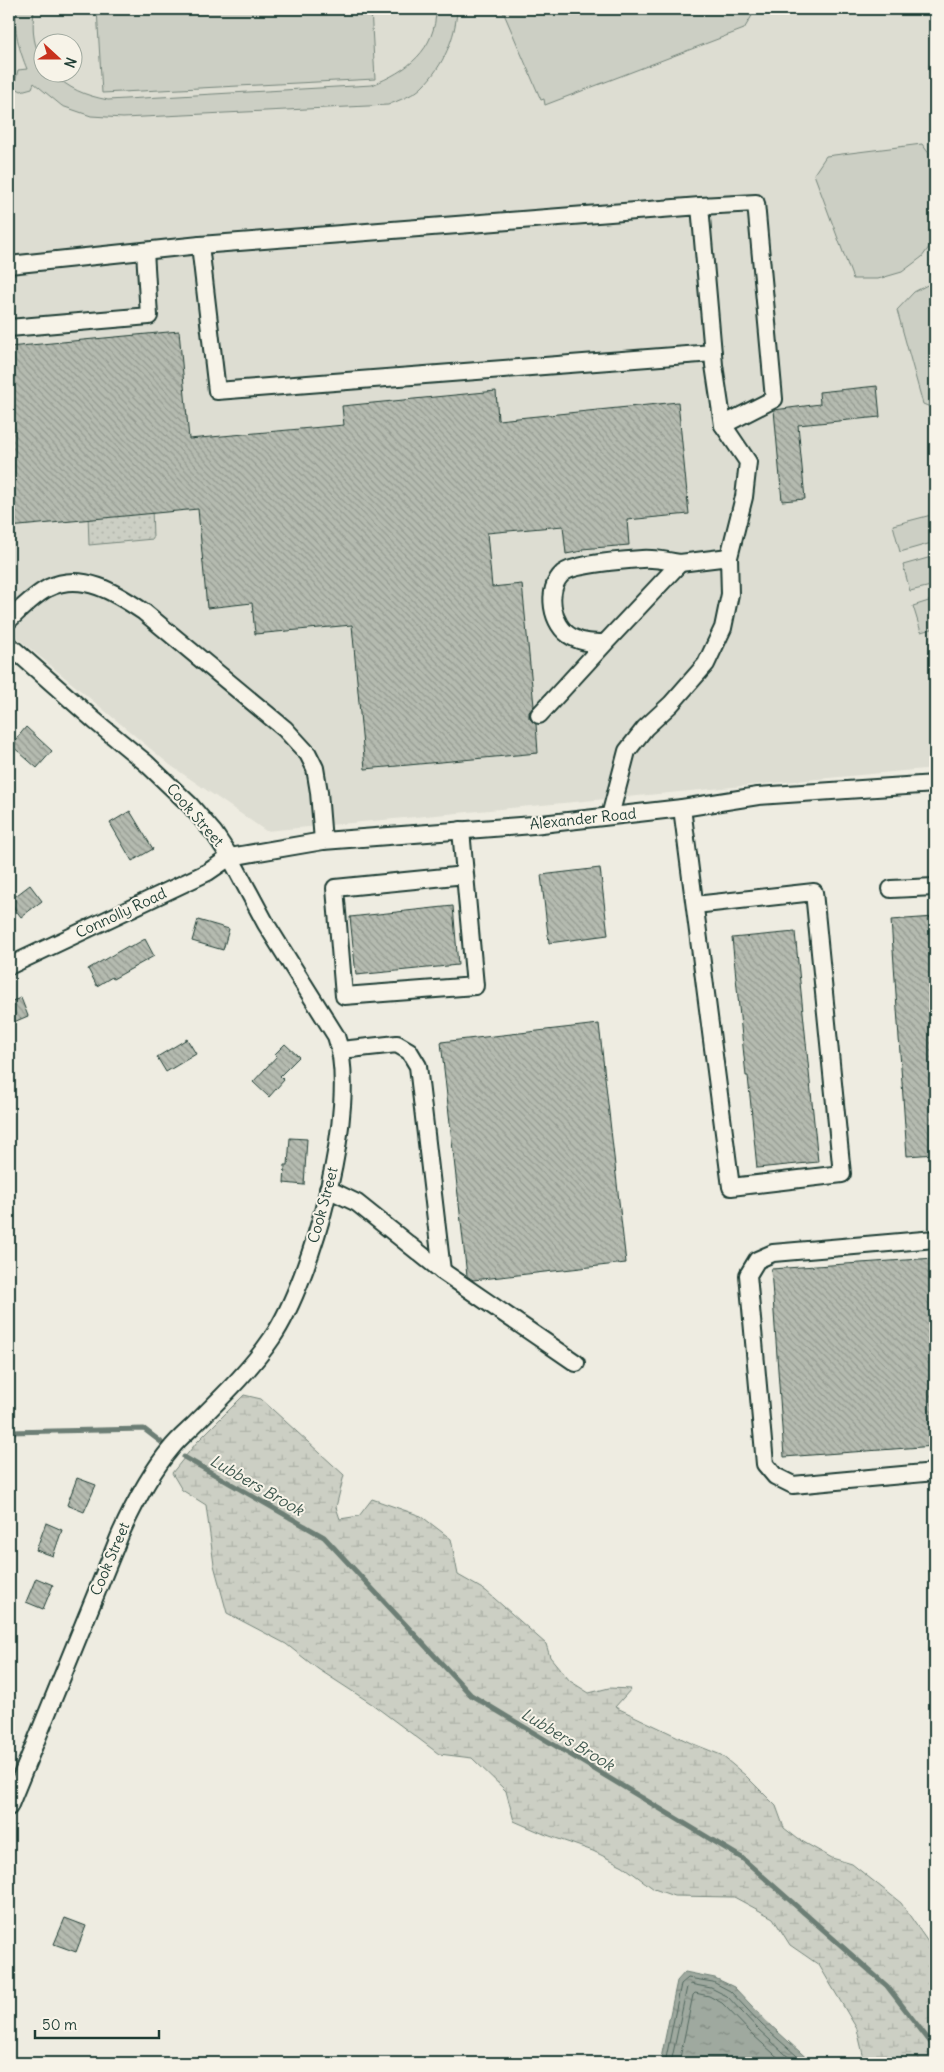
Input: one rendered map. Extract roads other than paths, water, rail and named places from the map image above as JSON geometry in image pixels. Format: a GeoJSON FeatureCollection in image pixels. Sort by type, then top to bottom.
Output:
{"type":"FeatureCollection","features":[{"type":"Feature","properties":{"kind":"street"},"geometry":{"type":"LineString","coordinates":[[9,265],[200,245],[756,203],[774,399],[723,425]]}},
{"type":"Feature","properties":{"kind":"street"},"geometry":{"type":"LineString","coordinates":[[610,816],[626,751],[645,728],[671,704],[706,664],[723,628],[730,594],[729,557],[744,497],[748,462],[723,425],[713,354],[700,206]]}},
{"type":"Feature","properties":{"kind":"street"},"geometry":{"type":"LineString","coordinates":[[200,245],[217,391],[713,354]]}},
{"type":"Feature","properties":{"kind":"street"},"geometry":{"type":"LineString","coordinates":[[9,328],[149,316],[145,251]]}},
{"type":"Feature","properties":{"kind":"street"},"geometry":{"type":"LineString","coordinates":[[606,643],[586,643],[570,636],[560,627],[554,612],[552,595],[563,574],[575,567],[643,559],[680,563],[729,557]]}},
{"type":"Feature","properties":{"kind":"street"},"geometry":{"type":"LineString","coordinates":[[539,715],[680,563]]}},
{"type":"Feature","properties":{"kind":"street"},"geometry":{"type":"LineString","coordinates":[[9,620],[30,600],[48,588],[68,583],[84,582],[122,596],[144,612],[285,729],[308,754],[315,768],[323,841]]}},
{"type":"Feature","properties":{"kind":"street","name":"Cook Street"},"geometry":{"type":"LineString","coordinates":[[9,644],[190,805],[230,857],[266,924],[336,1036],[341,1050],[342,1101],[334,1168],[319,1226],[285,1316],[254,1362],[172,1447],[135,1502],[116,1544],[9,1807]]}},
{"type":"Feature","properties":{"kind":"street","name":"Alexander Road"},"geometry":{"type":"LineString","coordinates":[[230,857],[323,841],[533,825],[682,808],[758,796],[935,784]]}},
{"type":"Feature","properties":{"kind":"street"},"geometry":{"type":"LineString","coordinates":[[682,808],[731,1187],[842,1174],[814,892],[695,905]]}},
{"type":"Feature","properties":{"kind":"street"},"geometry":{"type":"LineString","coordinates":[[460,830],[465,875],[475,986],[344,996],[335,888],[465,875]]}},
{"type":"Feature","properties":{"kind":"street","name":"Connolly Road"},"geometry":{"type":"LineString","coordinates":[[9,966],[208,872],[230,857]]}},
{"type":"Feature","properties":{"kind":"street"},"geometry":{"type":"LineString","coordinates":[[891,889],[935,887]]}},
{"type":"Feature","properties":{"kind":"street"},"geometry":{"type":"LineString","coordinates":[[341,1050],[397,1044],[409,1050],[418,1066],[442,1271]]}},
{"type":"Feature","properties":{"kind":"street"},"geometry":{"type":"LineString","coordinates":[[328,1189],[357,1203],[442,1271],[576,1363]]}},
{"type":"Feature","properties":{"kind":"street"},"geometry":{"type":"LineString","coordinates":[[935,1239],[773,1253],[757,1260],[748,1275],[765,1464],[775,1476],[793,1485],[935,1472]]}},
{"type":"Feature","properties":{"kind":"water"},"geometry":{"type":"Polygon","coordinates":[[[685,1972],[715,1978],[734,1987],[766,2021],[812,2063],[660,2063],[677,1981],[685,1972]]]}},
{"type":"Feature","properties":{"kind":"waterway","name":"Lubbers Brook"},"geometry":{"type":"LineString","coordinates":[[9,1432],[144,1429],[161,1442]]}},
{"type":"Feature","properties":{"kind":"waterway","name":"Lubbers Brook"},"geometry":{"type":"LineString","coordinates":[[184,1457],[324,1537],[471,1695],[742,1858],[887,1986],[935,2048]]}}]}
